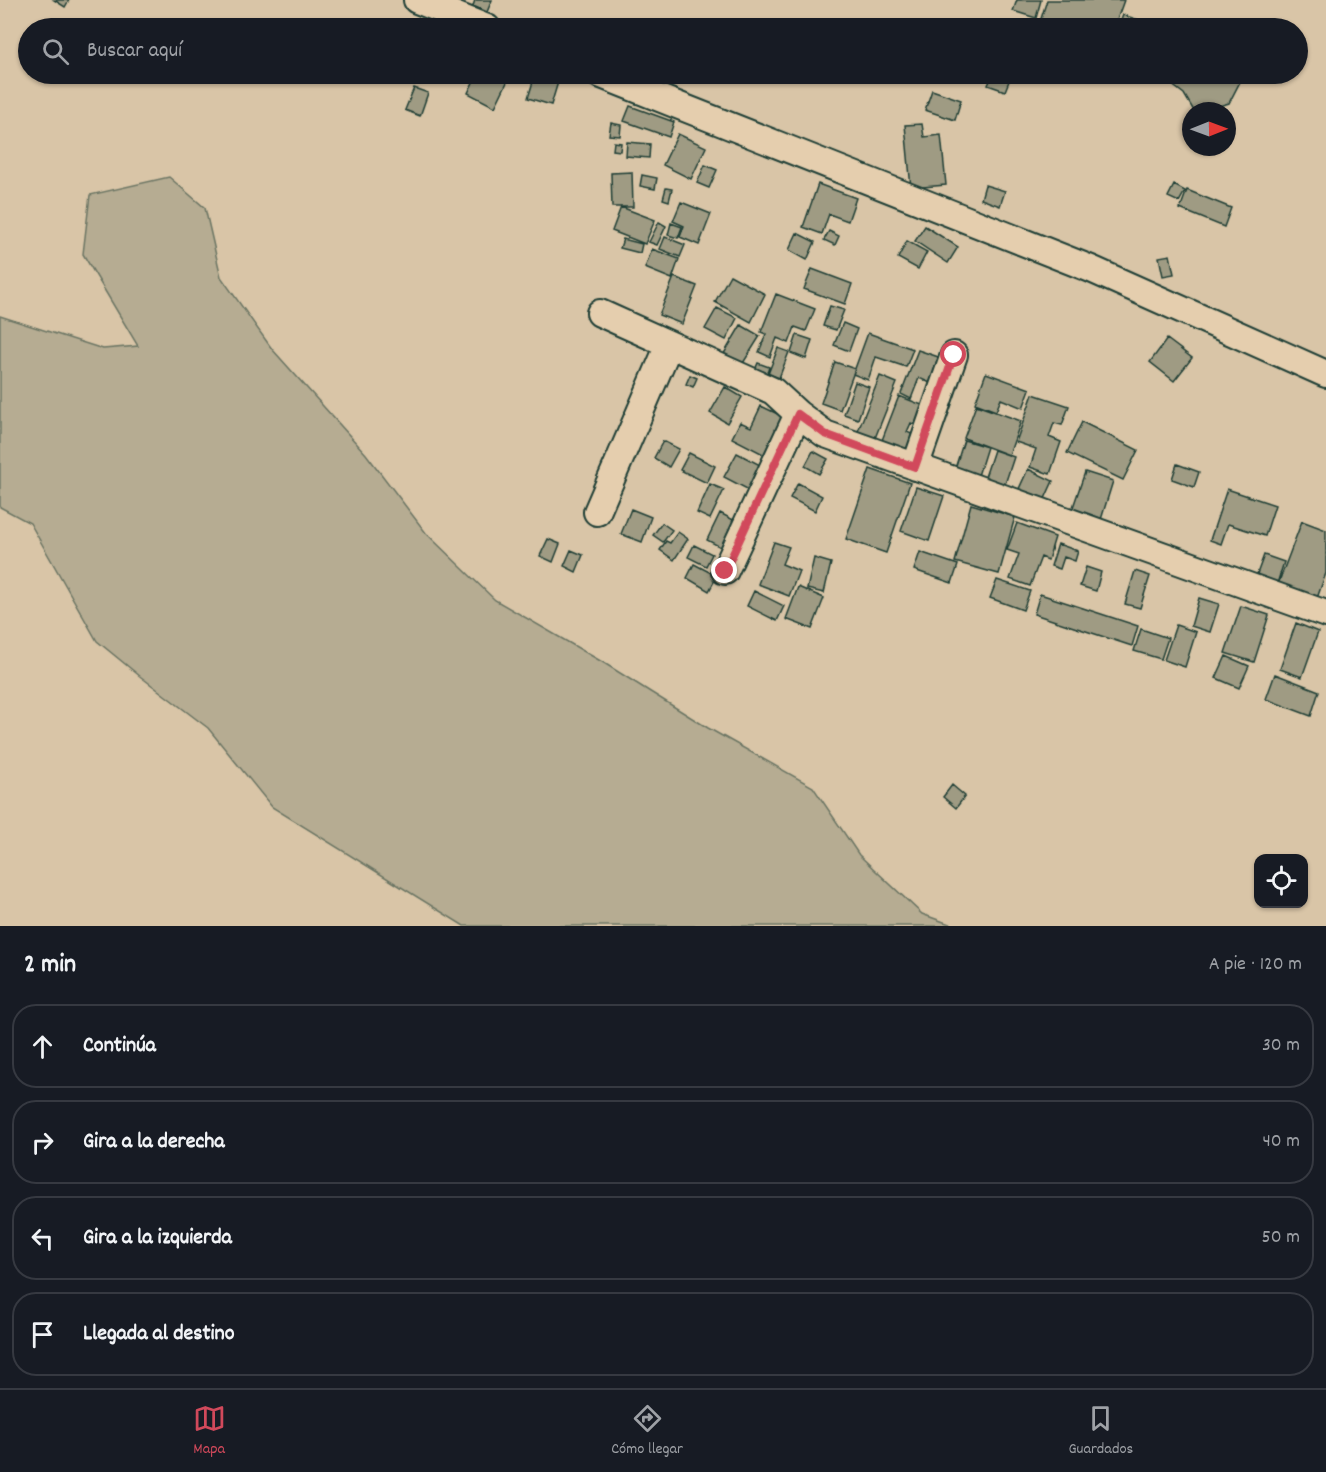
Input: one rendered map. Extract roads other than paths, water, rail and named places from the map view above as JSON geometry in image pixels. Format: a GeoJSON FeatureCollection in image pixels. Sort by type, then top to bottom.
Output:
{"type":"FeatureCollection","features":[{"type":"Feature","properties":{"kind":"street"},"geometry":{"type":"LineString","coordinates":[[417,0],[462,18]]}},
{"type":"Feature","properties":{"kind":"street"},"geometry":{"type":"LineString","coordinates":[[624,84],[1091,269],[1326,374]]}},
{"type":"Feature","properties":{"kind":"street"},"geometry":{"type":"LineString","coordinates":[[600,313],[773,391],[825,434],[1326,615]]}},
{"type":"Feature","properties":{"kind":"street"},"geometry":{"type":"LineString","coordinates":[[597,512],[669,345]]}},
{"type":"Feature","properties":{"kind":"street"},"geometry":{"type":"LineString","coordinates":[[915,467],[954,355]]}},
{"type":"Feature","properties":{"kind":"street"},"geometry":{"type":"LineString","coordinates":[[725,571],[798,414]]}}]}
